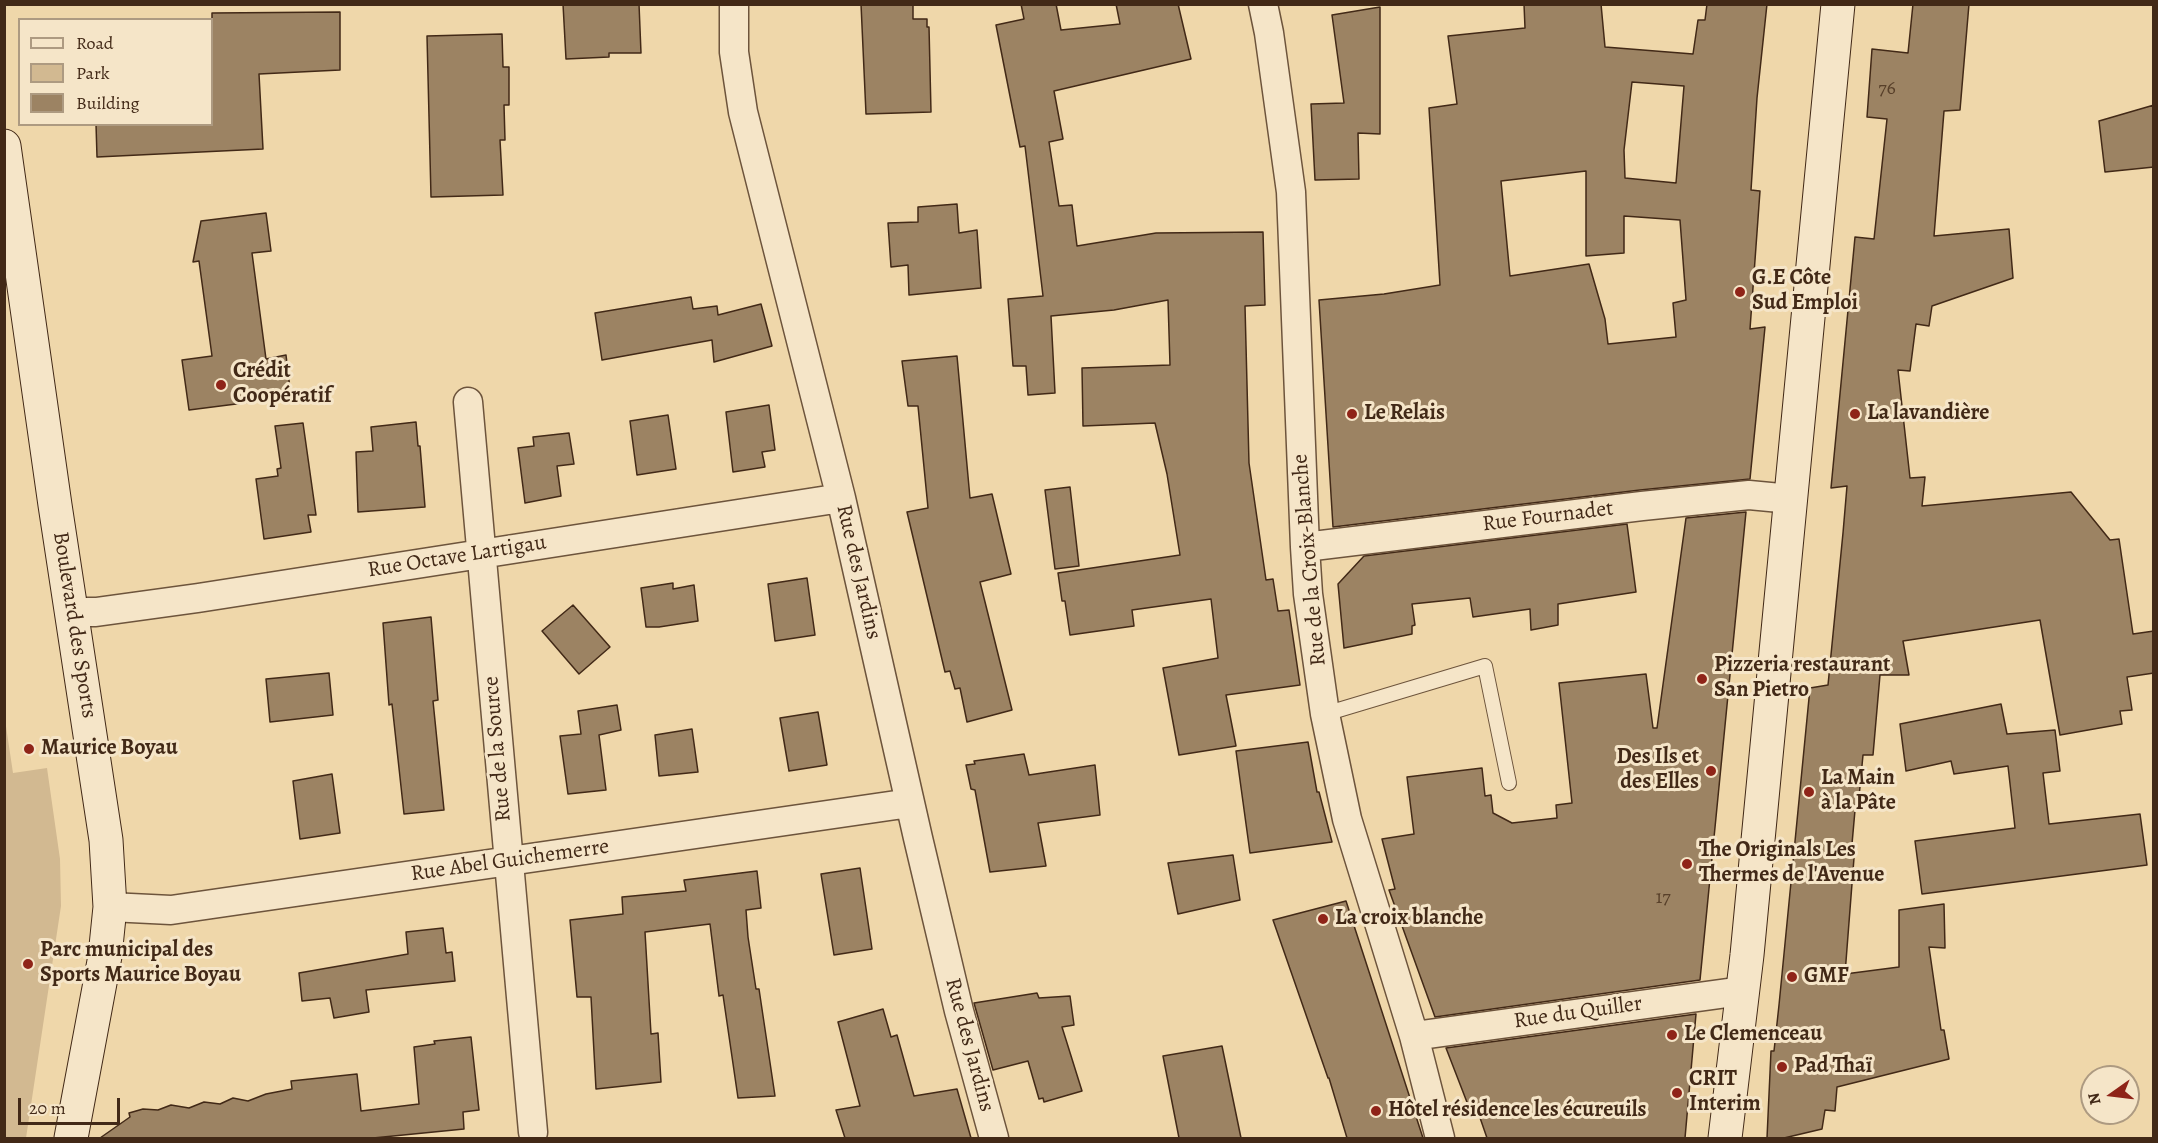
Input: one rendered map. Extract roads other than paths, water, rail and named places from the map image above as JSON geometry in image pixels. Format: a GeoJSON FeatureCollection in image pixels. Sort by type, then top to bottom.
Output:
{"type":"FeatureCollection","features":[{"type":"Feature","properties":{"kind":"main road"},"geometry":{"type":"LineString","coordinates":[[1725,1138],[1791,500],[1838,4]]}},
{"type":"Feature","properties":{"kind":"main road","name":"Boulevard des Sports"},"geometry":{"type":"LineString","coordinates":[[4,146],[106,840],[110,907],[105,956],[71,1138]]}},
{"type":"Feature","properties":{"kind":"street","name":"Rue des Jardins"},"geometry":{"type":"LineString","coordinates":[[734,4],[734,52],[743,112],[841,498],[959,1011],[994,1138]]}},
{"type":"Feature","properties":{"kind":"street","name":"Rue de la Croix-Blanche"},"geometry":{"type":"LineString","coordinates":[[1263,4],[1291,192],[1308,594],[1325,714],[1347,819],[1414,1036],[1440,1138]]}},
{"type":"Feature","properties":{"kind":"street","name":"Rue de la Source"},"geometry":{"type":"LineString","coordinates":[[468,402],[533,1132]]}},
{"type":"Feature","properties":{"kind":"street","name":"Rue Fournadet"},"geometry":{"type":"LineString","coordinates":[[1305,547],[1749,495],[1791,500]]}},
{"type":"Feature","properties":{"kind":"street","name":"Rue Octave Lartigau"},"geometry":{"type":"LineString","coordinates":[[72,612],[96,612],[198,598],[841,498]]}},
{"type":"Feature","properties":{"kind":"street","name":"Rue Abel Guichemerre"},"geometry":{"type":"LineString","coordinates":[[110,907],[171,910],[910,803]]}},
{"type":"Feature","properties":{"kind":"street","name":"Rue du Quiller"},"geometry":{"type":"LineString","coordinates":[[1414,1036],[1742,991]]}},
{"type":"Feature","properties":{"kind":"lane"},"geometry":{"type":"LineString","coordinates":[[1325,714],[1485,666],[1509,783]]}},
{"type":"Feature","properties":{"kind":"place","name":"G.E Côte Sud Emploi"},"geometry":{"type":"Point","coordinates":[1740,292]}},
{"type":"Feature","properties":{"kind":"place","name":"Crédit Coopératif"},"geometry":{"type":"Point","coordinates":[221,385]}},
{"type":"Feature","properties":{"kind":"place","name":"Le Relais"},"geometry":{"type":"Point","coordinates":[1352,414]}},
{"type":"Feature","properties":{"kind":"place","name":"La lavandière"},"geometry":{"type":"Point","coordinates":[1855,414]}},
{"type":"Feature","properties":{"kind":"place","name":"Pizzeria restaurant San Pietro"},"geometry":{"type":"Point","coordinates":[1702,679]}},
{"type":"Feature","properties":{"kind":"place","name":"Maurice Boyau"},"geometry":{"type":"Point","coordinates":[29,749]}},
{"type":"Feature","properties":{"kind":"place","name":"Des Ils et des Elles"},"geometry":{"type":"Point","coordinates":[1711,771]}},
{"type":"Feature","properties":{"kind":"place","name":"La Main à la Pâte"},"geometry":{"type":"Point","coordinates":[1809,792]}},
{"type":"Feature","properties":{"kind":"place","name":"The Originals Les Thermes de l'Avenue"},"geometry":{"type":"Point","coordinates":[1687,864]}},
{"type":"Feature","properties":{"kind":"place","name":"La croix blanche"},"geometry":{"type":"Point","coordinates":[1323,919]}},
{"type":"Feature","properties":{"kind":"place","name":"Parc municipal des Sports Maurice Boyau"},"geometry":{"type":"Point","coordinates":[28,964]}},
{"type":"Feature","properties":{"kind":"place","name":"GMF"},"geometry":{"type":"Point","coordinates":[1792,977]}},
{"type":"Feature","properties":{"kind":"place","name":"Le Clemenceau"},"geometry":{"type":"Point","coordinates":[1672,1035]}},
{"type":"Feature","properties":{"kind":"place","name":"Pad Thaï"},"geometry":{"type":"Point","coordinates":[1782,1067]}},
{"type":"Feature","properties":{"kind":"place","name":"CRIT Interim"},"geometry":{"type":"Point","coordinates":[1677,1093]}},
{"type":"Feature","properties":{"kind":"place","name":"Hôtel résidence les écureuils"},"geometry":{"type":"Point","coordinates":[1376,1111]}}]}
